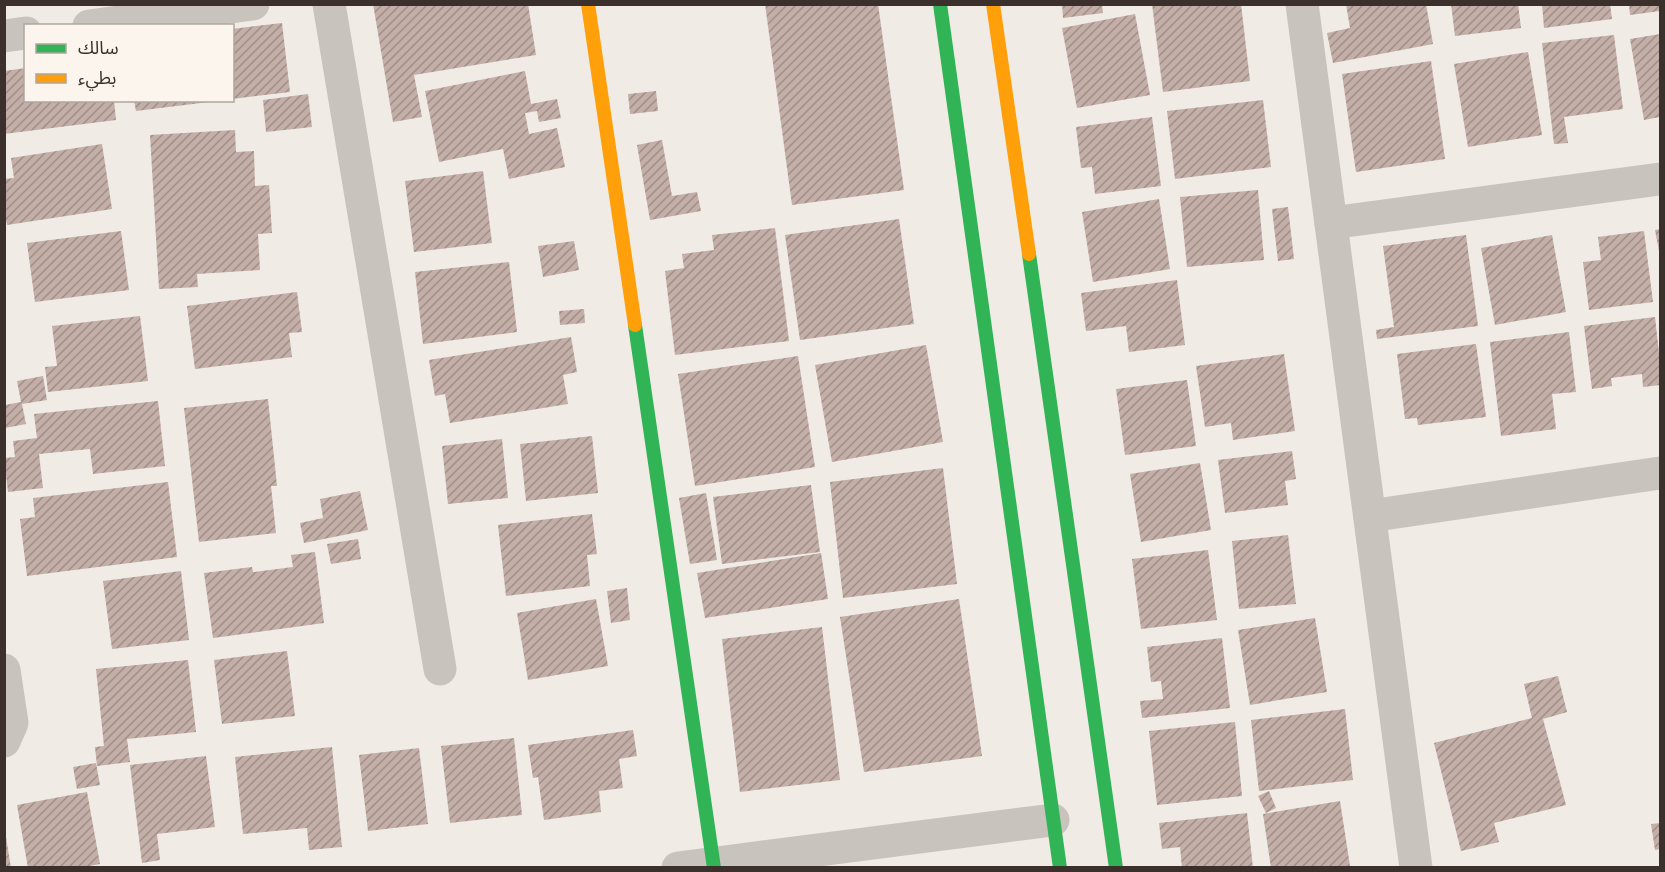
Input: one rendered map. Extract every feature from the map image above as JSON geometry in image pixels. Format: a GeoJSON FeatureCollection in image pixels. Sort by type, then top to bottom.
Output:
{"type":"FeatureCollection","features":[{"type":"Feature","properties":{"kind":"street"},"geometry":{"type":"LineString","coordinates":[[107,17],[253,4]]}},
{"type":"Feature","properties":{"kind":"street"},"geometry":{"type":"LineString","coordinates":[[329,4],[440,669]]}},
{"type":"Feature","properties":{"kind":"street"},"geometry":{"type":"LineString","coordinates":[[588,4],[714,865]]}},
{"type":"Feature","properties":{"kind":"street"},"geometry":{"type":"LineString","coordinates":[[940,4],[1060,867]]}},
{"type":"Feature","properties":{"kind":"street"},"geometry":{"type":"LineString","coordinates":[[993,4],[1116,867]]}},
{"type":"Feature","properties":{"kind":"street"},"geometry":{"type":"LineString","coordinates":[[1302,4],[1416,867]]}},
{"type":"Feature","properties":{"kind":"street"},"geometry":{"type":"LineString","coordinates":[[4,36],[24,33]]}},
{"type":"Feature","properties":{"kind":"street"},"geometry":{"type":"LineString","coordinates":[[1331,223],[1660,179]]}},
{"type":"Feature","properties":{"kind":"street"},"geometry":{"type":"LineString","coordinates":[[1370,516],[1660,473]]}},
{"type":"Feature","properties":{"kind":"street"},"geometry":{"type":"LineString","coordinates":[[4,670],[12,723],[4,741]]}},
{"type":"Feature","properties":{"kind":"street"},"geometry":{"type":"LineString","coordinates":[[678,867],[714,865],[1053,820]]}},
{"type":"Feature","properties":{"kind":"street"},"geometry":{"type":"LineString","coordinates":[[1053,820],[1070,867]]}},
{"type":"Feature","properties":{"kind":"building"},"geometry":{"type":"Polygon","coordinates":[[[373,4],[528,4],[536,55],[414,75],[422,117],[393,122],[373,4]]]}},
{"type":"Feature","properties":{"kind":"building"},"geometry":{"type":"Polygon","coordinates":[[[765,4],[878,4],[904,190],[792,205],[765,4]]]}},
{"type":"Feature","properties":{"kind":"building"},"geometry":{"type":"Polygon","coordinates":[[[1062,4],[1102,4],[1103,13],[1063,18],[1062,4]]]}},
{"type":"Feature","properties":{"kind":"building"},"geometry":{"type":"Polygon","coordinates":[[[1152,4],[1241,4],[1250,81],[1163,92],[1152,4]]]}},
{"type":"Feature","properties":{"kind":"building"},"geometry":{"type":"Polygon","coordinates":[[[1346,4],[1426,4],[1433,44],[1333,63],[1327,33],[1350,28],[1346,4]]]}},
{"type":"Feature","properties":{"kind":"building"},"geometry":{"type":"Polygon","coordinates":[[[1451,4],[1518,4],[1521,28],[1455,36],[1451,4]]]}},
{"type":"Feature","properties":{"kind":"building"},"geometry":{"type":"Polygon","coordinates":[[[1542,4],[1610,4],[1612,19],[1544,28],[1542,4]]]}},
{"type":"Feature","properties":{"kind":"building"},"geometry":{"type":"Polygon","coordinates":[[[1629,4],[1660,4],[1660,11],[1630,15],[1629,4]]]}},
{"type":"Feature","properties":{"kind":"building"},"geometry":{"type":"Polygon","coordinates":[[[1135,14],[1150,95],[1077,108],[1062,28],[1135,14]]]}},
{"type":"Feature","properties":{"kind":"building"},"geometry":{"type":"Polygon","coordinates":[[[282,23],[290,92],[234,99],[234,29],[282,23]]]}},
{"type":"Feature","properties":{"kind":"building"},"geometry":{"type":"Polygon","coordinates":[[[1660,34],[1660,117],[1644,120],[1630,39],[1660,34]]]}},
{"type":"Feature","properties":{"kind":"building"},"geometry":{"type":"Polygon","coordinates":[[[1614,35],[1623,109],[1564,117],[1568,143],[1554,144],[1542,43],[1614,35]]]}},
{"type":"Feature","properties":{"kind":"building"},"geometry":{"type":"Polygon","coordinates":[[[1528,52],[1542,135],[1468,147],[1454,64],[1528,52]]]}},
{"type":"Feature","properties":{"kind":"building"},"geometry":{"type":"Polygon","coordinates":[[[1431,61],[1445,159],[1356,172],[1342,74],[1431,61]]]}},
{"type":"Feature","properties":{"kind":"building"},"geometry":{"type":"Polygon","coordinates":[[[24,68],[24,102],[114,102],[116,120],[4,134],[4,71],[24,68]]]}},
{"type":"Feature","properties":{"kind":"building"},"geometry":{"type":"Polygon","coordinates":[[[525,71],[531,104],[557,99],[561,118],[539,122],[537,111],[525,113],[529,134],[557,128],[565,167],[509,179],[503,149],[439,162],[425,91],[525,71]]]}},
{"type":"Feature","properties":{"kind":"building"},"geometry":{"type":"Polygon","coordinates":[[[656,91],[658,111],[630,114],[628,94],[656,91]]]}},
{"type":"Feature","properties":{"kind":"building"},"geometry":{"type":"Polygon","coordinates":[[[308,94],[312,127],[266,132],[263,100],[308,94]]]}},
{"type":"Feature","properties":{"kind":"building"},"geometry":{"type":"Polygon","coordinates":[[[1263,100],[1271,167],[1175,179],[1167,111],[1263,100]]]}},
{"type":"Feature","properties":{"kind":"building"},"geometry":{"type":"Polygon","coordinates":[[[134,102],[209,102],[136,111],[134,102]]]}},
{"type":"Feature","properties":{"kind":"building"},"geometry":{"type":"Polygon","coordinates":[[[1152,117],[1161,186],[1095,194],[1092,167],[1081,168],[1076,127],[1152,117]]]}},
{"type":"Feature","properties":{"kind":"building"},"geometry":{"type":"Polygon","coordinates":[[[235,130],[236,152],[254,151],[255,186],[269,185],[272,233],[258,234],[260,270],[197,274],[198,287],[159,289],[150,135],[235,130]]]}},
{"type":"Feature","properties":{"kind":"building"},"geometry":{"type":"Polygon","coordinates":[[[662,140],[672,196],[697,192],[701,211],[650,220],[637,145],[662,140]]]}},
{"type":"Feature","properties":{"kind":"building"},"geometry":{"type":"Polygon","coordinates":[[[102,144],[112,209],[7,225],[4,211],[4,179],[14,178],[11,158],[102,144]]]}},
{"type":"Feature","properties":{"kind":"building"},"geometry":{"type":"Polygon","coordinates":[[[483,171],[492,243],[414,252],[405,181],[483,171]]]}},
{"type":"Feature","properties":{"kind":"building"},"geometry":{"type":"Polygon","coordinates":[[[1258,190],[1264,260],[1187,267],[1180,197],[1258,190]]]}},
{"type":"Feature","properties":{"kind":"building"},"geometry":{"type":"Polygon","coordinates":[[[1159,199],[1170,269],[1093,282],[1082,212],[1159,199]]]}},
{"type":"Feature","properties":{"kind":"building"},"geometry":{"type":"Polygon","coordinates":[[[1288,207],[1294,259],[1278,261],[1272,209],[1288,207]]]}},
{"type":"Feature","properties":{"kind":"building"},"geometry":{"type":"Polygon","coordinates":[[[899,219],[914,324],[800,340],[785,235],[899,219]]]}},
{"type":"Feature","properties":{"kind":"building"},"geometry":{"type":"Polygon","coordinates":[[[775,228],[789,341],[675,355],[665,271],[684,268],[682,254],[714,250],[712,235],[775,228]]]}},
{"type":"Feature","properties":{"kind":"building"},"geometry":{"type":"Polygon","coordinates":[[[1660,229],[1660,251],[1659,251],[1655,230],[1660,229]]]}},
{"type":"Feature","properties":{"kind":"building"},"geometry":{"type":"Polygon","coordinates":[[[121,231],[129,290],[35,302],[27,243],[121,231]]]}},
{"type":"Feature","properties":{"kind":"building"},"geometry":{"type":"Polygon","coordinates":[[[1644,231],[1653,302],[1589,310],[1583,262],[1601,260],[1598,237],[1644,231]]]}},
{"type":"Feature","properties":{"kind":"building"},"geometry":{"type":"Polygon","coordinates":[[[1466,235],[1478,326],[1377,339],[1376,330],[1394,327],[1383,246],[1466,235]]]}},
{"type":"Feature","properties":{"kind":"building"},"geometry":{"type":"Polygon","coordinates":[[[1552,235],[1566,312],[1495,325],[1481,248],[1552,235]]]}},
{"type":"Feature","properties":{"kind":"building"},"geometry":{"type":"Polygon","coordinates":[[[574,241],[579,270],[543,277],[538,246],[574,241]]]}},
{"type":"Feature","properties":{"kind":"building"},"geometry":{"type":"Polygon","coordinates":[[[509,262],[517,332],[423,344],[415,272],[509,262]]]}},
{"type":"Feature","properties":{"kind":"building"},"geometry":{"type":"Polygon","coordinates":[[[1177,280],[1185,345],[1129,352],[1126,326],[1086,331],[1081,293],[1177,280]]]}},
{"type":"Feature","properties":{"kind":"building"},"geometry":{"type":"Polygon","coordinates":[[[297,292],[302,332],[289,333],[292,357],[195,369],[187,306],[297,292]]]}},
{"type":"Feature","properties":{"kind":"building"},"geometry":{"type":"Polygon","coordinates":[[[584,309],[585,323],[560,325],[559,311],[584,309]]]}},
{"type":"Feature","properties":{"kind":"building"},"geometry":{"type":"Polygon","coordinates":[[[140,316],[148,381],[48,392],[45,367],[57,366],[52,326],[140,316]]]}},
{"type":"Feature","properties":{"kind":"building"},"geometry":{"type":"Polygon","coordinates":[[[1655,317],[1660,385],[1643,387],[1642,374],[1611,378],[1612,386],[1592,389],[1584,326],[1655,317]]]}},
{"type":"Feature","properties":{"kind":"building"},"geometry":{"type":"Polygon","coordinates":[[[1569,332],[1576,392],[1552,394],[1556,429],[1501,436],[1490,342],[1569,332]]]}},
{"type":"Feature","properties":{"kind":"building"},"geometry":{"type":"Polygon","coordinates":[[[571,337],[577,372],[563,375],[568,404],[450,423],[445,394],[435,396],[429,360],[571,337]]]}},
{"type":"Feature","properties":{"kind":"building"},"geometry":{"type":"Polygon","coordinates":[[[1476,344],[1486,417],[1418,425],[1417,418],[1405,419],[1397,354],[1476,344]]]}},
{"type":"Feature","properties":{"kind":"building"},"geometry":{"type":"Polygon","coordinates":[[[926,345],[943,442],[832,462],[815,365],[926,345]]]}},
{"type":"Feature","properties":{"kind":"building"},"geometry":{"type":"Polygon","coordinates":[[[1284,354],[1295,431],[1233,440],[1231,423],[1205,427],[1196,366],[1284,354]]]}},
{"type":"Feature","properties":{"kind":"building"},"geometry":{"type":"Polygon","coordinates":[[[798,356],[815,467],[695,486],[678,374],[798,356]]]}},
{"type":"Feature","properties":{"kind":"building"},"geometry":{"type":"Polygon","coordinates":[[[43,376],[47,400],[22,404],[26,424],[5,428],[5,405],[21,402],[17,381],[43,376]]]}},
{"type":"Feature","properties":{"kind":"building"},"geometry":{"type":"Polygon","coordinates":[[[1187,380],[1196,446],[1125,455],[1116,389],[1187,380]]]}},
{"type":"Feature","properties":{"kind":"building"},"geometry":{"type":"Polygon","coordinates":[[[268,399],[277,486],[271,486],[276,533],[199,542],[184,408],[268,399]]]}},
{"type":"Feature","properties":{"kind":"building"},"geometry":{"type":"Polygon","coordinates":[[[158,401],[165,466],[93,474],[90,449],[39,454],[43,488],[8,492],[4,458],[15,457],[13,441],[37,438],[34,414],[158,401]]]}},
{"type":"Feature","properties":{"kind":"building"},"geometry":{"type":"Polygon","coordinates":[[[592,436],[598,493],[526,501],[520,444],[592,436]]]}},
{"type":"Feature","properties":{"kind":"building"},"geometry":{"type":"Polygon","coordinates":[[[502,439],[508,498],[448,504],[442,446],[502,439]]]}},
{"type":"Feature","properties":{"kind":"building"},"geometry":{"type":"Polygon","coordinates":[[[1292,451],[1296,479],[1285,481],[1288,505],[1225,513],[1218,460],[1292,451]]]}},
{"type":"Feature","properties":{"kind":"building"},"geometry":{"type":"Polygon","coordinates":[[[1200,463],[1211,530],[1141,542],[1130,474],[1200,463]]]}},
{"type":"Feature","properties":{"kind":"building"},"geometry":{"type":"Polygon","coordinates":[[[943,468],[957,584],[843,598],[830,482],[943,468]]]}},
{"type":"Feature","properties":{"kind":"building"},"geometry":{"type":"Polygon","coordinates":[[[168,482],[177,557],[27,576],[20,519],[35,517],[33,498],[168,482]]]}},
{"type":"Feature","properties":{"kind":"building"},"geometry":{"type":"Polygon","coordinates":[[[811,485],[820,552],[722,564],[713,497],[811,485]]]}},
{"type":"Feature","properties":{"kind":"building"},"geometry":{"type":"Polygon","coordinates":[[[360,491],[368,530],[304,543],[300,523],[323,518],[320,499],[360,491]]]}},
{"type":"Feature","properties":{"kind":"building"},"geometry":{"type":"Polygon","coordinates":[[[706,493],[717,560],[690,564],[679,498],[706,493]]]}},
{"type":"Feature","properties":{"kind":"building"},"geometry":{"type":"Polygon","coordinates":[[[592,514],[597,554],[587,555],[590,586],[506,596],[498,525],[592,514]]]}},
{"type":"Feature","properties":{"kind":"building"},"geometry":{"type":"Polygon","coordinates":[[[1288,535],[1296,604],[1239,609],[1232,541],[1288,535]]]}},
{"type":"Feature","properties":{"kind":"building"},"geometry":{"type":"Polygon","coordinates":[[[358,539],[361,559],[331,564],[327,544],[358,539]]]}},
{"type":"Feature","properties":{"kind":"building"},"geometry":{"type":"Polygon","coordinates":[[[1208,550],[1217,620],[1141,629],[1132,559],[1208,550]]]}},
{"type":"Feature","properties":{"kind":"building"},"geometry":{"type":"Polygon","coordinates":[[[315,552],[324,623],[213,638],[204,573],[252,567],[253,572],[293,567],[291,555],[315,552]]]}},
{"type":"Feature","properties":{"kind":"building"},"geometry":{"type":"Polygon","coordinates":[[[821,553],[828,599],[705,618],[697,573],[821,553]]]}},
{"type":"Feature","properties":{"kind":"building"},"geometry":{"type":"Polygon","coordinates":[[[181,571],[189,640],[112,649],[103,581],[181,571]]]}},
{"type":"Feature","properties":{"kind":"building"},"geometry":{"type":"Polygon","coordinates":[[[627,588],[630,620],[611,623],[607,591],[627,588]]]}},
{"type":"Feature","properties":{"kind":"building"},"geometry":{"type":"Polygon","coordinates":[[[596,599],[608,666],[528,680],[517,613],[596,599]]]}},
{"type":"Feature","properties":{"kind":"building"},"geometry":{"type":"Polygon","coordinates":[[[959,599],[982,756],[864,772],[840,617],[959,599]]]}},
{"type":"Feature","properties":{"kind":"building"},"geometry":{"type":"Polygon","coordinates":[[[1315,618],[1327,692],[1250,705],[1238,630],[1315,618]]]}},
{"type":"Feature","properties":{"kind":"building"},"geometry":{"type":"Polygon","coordinates":[[[822,627],[840,780],[740,792],[722,639],[822,627]]]}},
{"type":"Feature","properties":{"kind":"building"},"geometry":{"type":"Polygon","coordinates":[[[1222,638],[1230,708],[1142,718],[1140,701],[1163,699],[1161,681],[1151,682],[1147,647],[1222,638]]]}},
{"type":"Feature","properties":{"kind":"building"},"geometry":{"type":"Polygon","coordinates":[[[287,651],[295,716],[222,724],[214,660],[287,651]]]}},
{"type":"Feature","properties":{"kind":"building"},"geometry":{"type":"Polygon","coordinates":[[[188,660],[196,732],[127,739],[130,762],[97,766],[95,747],[104,746],[96,669],[188,660]]]}},
{"type":"Feature","properties":{"kind":"building"},"geometry":{"type":"Polygon","coordinates":[[[1558,676],[1567,712],[1543,719],[1566,805],[1494,823],[1499,842],[1461,851],[1434,743],[1532,718],[1524,684],[1558,676]]]}},
{"type":"Feature","properties":{"kind":"building"},"geometry":{"type":"Polygon","coordinates":[[[1345,709],[1353,780],[1259,791],[1251,720],[1345,709]]]}},
{"type":"Feature","properties":{"kind":"building"},"geometry":{"type":"Polygon","coordinates":[[[1235,722],[1242,796],[1157,805],[1149,731],[1235,722]]]}},
{"type":"Feature","properties":{"kind":"building"},"geometry":{"type":"Polygon","coordinates":[[[633,730],[637,756],[619,759],[623,788],[599,791],[601,812],[544,820],[538,777],[533,778],[528,745],[633,730]]]}},
{"type":"Feature","properties":{"kind":"building"},"geometry":{"type":"Polygon","coordinates":[[[514,738],[522,815],[450,823],[441,746],[514,738]]]}},
{"type":"Feature","properties":{"kind":"building"},"geometry":{"type":"Polygon","coordinates":[[[332,747],[342,847],[309,850],[307,828],[243,834],[235,757],[332,747]]]}},
{"type":"Feature","properties":{"kind":"building"},"geometry":{"type":"Polygon","coordinates":[[[419,748],[428,824],[368,831],[359,755],[419,748]]]}},
{"type":"Feature","properties":{"kind":"building"},"geometry":{"type":"Polygon","coordinates":[[[206,756],[215,827],[157,834],[160,860],[142,863],[130,765],[206,756]]]}},
{"type":"Feature","properties":{"kind":"building"},"geometry":{"type":"Polygon","coordinates":[[[96,763],[100,785],[77,789],[73,767],[96,763]]]}},
{"type":"Feature","properties":{"kind":"building"},"geometry":{"type":"Polygon","coordinates":[[[1269,791],[1276,808],[1266,813],[1258,796],[1269,791]]]}},
{"type":"Feature","properties":{"kind":"building"},"geometry":{"type":"Polygon","coordinates":[[[87,792],[100,864],[79,868],[28,868],[17,805],[87,792]]]}},
{"type":"Feature","properties":{"kind":"building"},"geometry":{"type":"Polygon","coordinates":[[[1340,801],[1350,866],[1271,868],[1263,814],[1340,801]]]}},
{"type":"Feature","properties":{"kind":"building"},"geometry":{"type":"Polygon","coordinates":[[[1247,813],[1253,868],[1182,868],[1180,847],[1162,849],[1159,823],[1247,813]]]}},
{"type":"Feature","properties":{"kind":"building"},"geometry":{"type":"Polygon","coordinates":[[[1660,823],[1660,849],[1655,850],[1651,824],[1660,823]]]}},
{"type":"Feature","properties":{"kind":"building"},"geometry":{"type":"Polygon","coordinates":[[[4,837],[6,837],[11,868],[4,868],[4,837]]]}},
{"type":"Feature","properties":{"kind":"traffic: fast"},"geometry":{"type":"LineString","coordinates":[[940,4],[1060,868]]}},
{"type":"Feature","properties":{"kind":"traffic: fast"},"geometry":{"type":"LineString","coordinates":[[1029,254],[1116,868]]}},
{"type":"Feature","properties":{"kind":"traffic: fast"},"geometry":{"type":"LineString","coordinates":[[635,325],[714,868]]}},
{"type":"Feature","properties":{"kind":"traffic: slow"},"geometry":{"type":"LineString","coordinates":[[588,4],[635,325]]}},
{"type":"Feature","properties":{"kind":"traffic: slow"},"geometry":{"type":"LineString","coordinates":[[993,4],[1029,254]]}}]}
